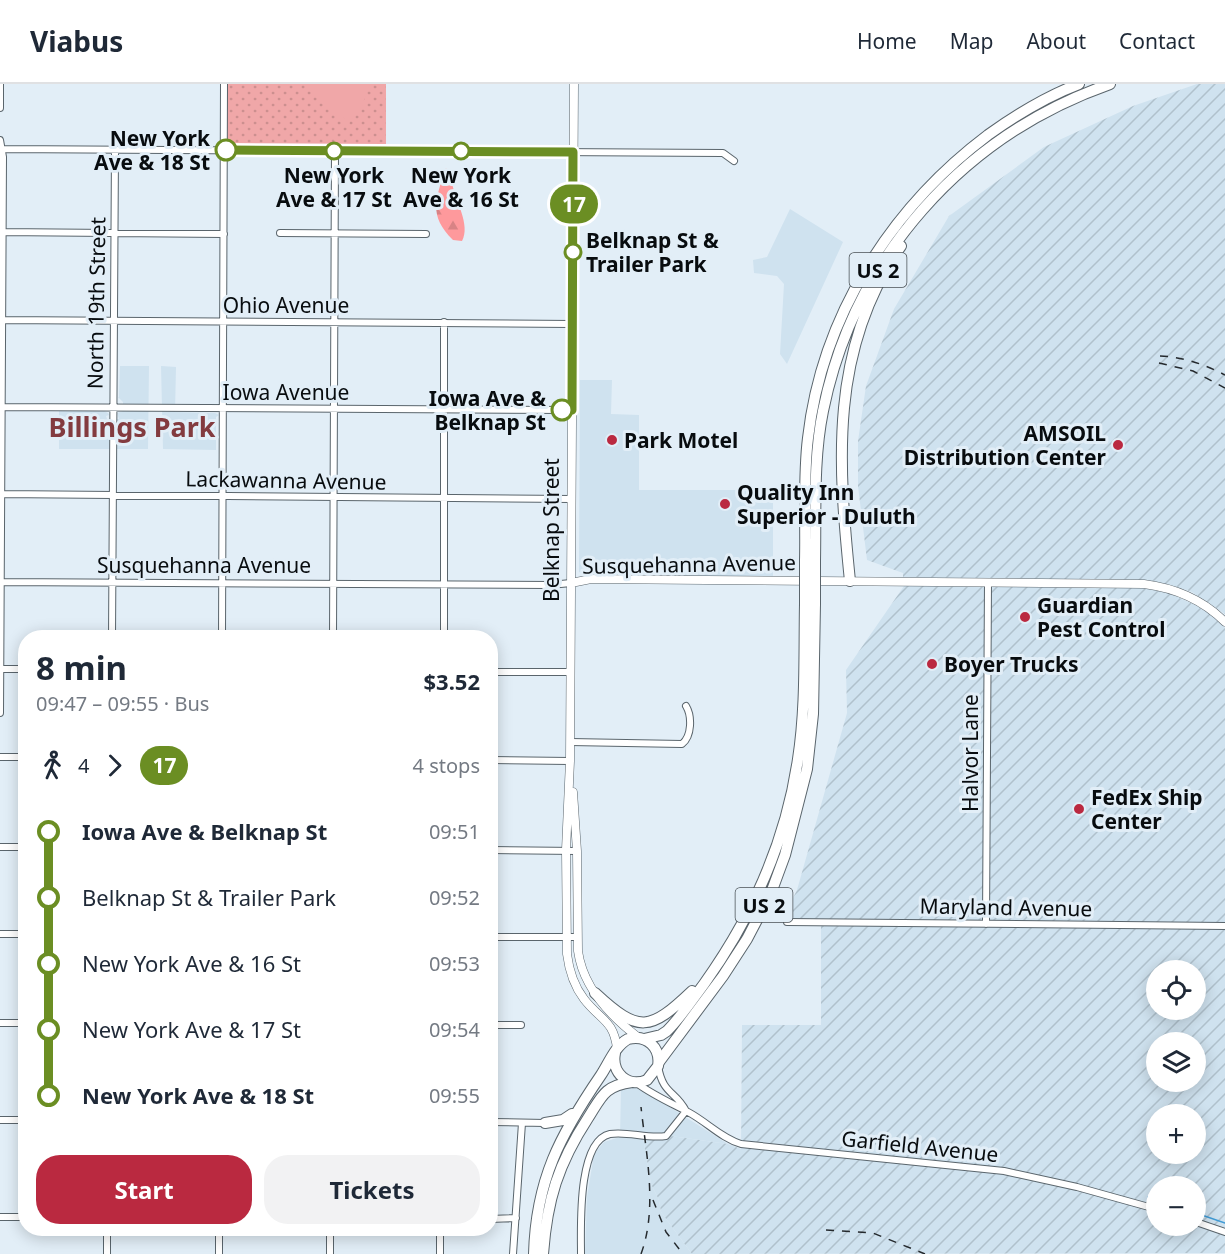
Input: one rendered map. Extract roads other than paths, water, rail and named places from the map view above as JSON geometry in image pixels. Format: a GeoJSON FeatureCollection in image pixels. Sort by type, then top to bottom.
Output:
{"type":"FeatureCollection","features":[{"type":"Feature","properties":{"kind":"highway","name":"US 2"},"geometry":{"type":"LineString","coordinates":[[543,1254],[547,1210],[554,1182],[579,1132],[609,1089],[617,1084],[642,1082],[652,1076],[658,1064],[723,976],[747,939],[771,893],[785,855],[807,769],[813,714],[807,438],[814,400],[832,337],[864,272],[894,227],[924,191],[950,165],[1019,114],[1079,84]]}},
{"type":"Feature","properties":{"kind":"highway","name":"US 2"},"geometry":{"type":"LineString","coordinates":[[810,561],[822,414],[843,342],[873,276],[902,233],[939,190],[981,154],[1046,111],[1110,84]]}},
{"type":"Feature","properties":{"kind":"highway"},"geometry":{"type":"LineString","coordinates":[[850,581],[841,446],[844,394],[855,342],[876,290],[896,254],[925,215],[981,154]]}},
{"type":"Feature","properties":{"kind":"highway","name":"US 2"},"geometry":{"type":"LineString","coordinates":[[616,1051],[628,1039],[661,1035],[667,1031],[714,970],[750,909],[774,856],[787,812],[801,732],[810,604]]}},
{"type":"Feature","properties":{"kind":"highway"},"geometry":{"type":"LineString","coordinates":[[595,993],[629,1019],[649,1023],[665,1016],[714,970]]}},
{"type":"Feature","properties":{"kind":"highway"},"geometry":{"type":"LineString","coordinates":[[641,1038],[649,1042],[657,1051],[658,1064]]}},
{"type":"Feature","properties":{"kind":"highway"},"geometry":{"type":"LineString","coordinates":[[616,1051],[614,1059],[617,1071],[621,1076],[634,1082]]}},
{"type":"Feature","properties":{"kind":"highway"},"geometry":{"type":"LineString","coordinates":[[534,1254],[536,1219],[543,1186],[557,1147],[577,1110],[616,1051]]}},
{"type":"Feature","properties":{"kind":"highway"},"geometry":{"type":"LineString","coordinates":[[544,1123],[565,1119],[577,1110]]}},
{"type":"Feature","properties":{"kind":"highway"},"geometry":{"type":"LineString","coordinates":[[544,1123],[555,1133],[557,1147]]}},
{"type":"Feature","properties":{"kind":"street"},"geometry":{"type":"LineString","coordinates":[[0,84],[0,108]]}},
{"type":"Feature","properties":{"kind":"street"},"geometry":{"type":"LineString","coordinates":[[222,630],[224,84]]}},
{"type":"Feature","properties":{"kind":"street","name":"Belknap Street"},"geometry":{"type":"LineString","coordinates":[[574,84],[570,761],[566,850],[566,937],[568,963],[573,980],[584,998],[611,1027],[615,1036],[616,1051]]}},
{"type":"Feature","properties":{"kind":"street"},"geometry":{"type":"LineString","coordinates":[[0,140],[0,714]]}},
{"type":"Feature","properties":{"kind":"street"},"geometry":{"type":"LineString","coordinates":[[1,149],[723,153],[734,161]]}},
{"type":"Feature","properties":{"kind":"street","name":"North 19th Street"},"geometry":{"type":"LineString","coordinates":[[112,630],[115,150]]}},
{"type":"Feature","properties":{"kind":"street"},"geometry":{"type":"LineString","coordinates":[[333,630],[335,151]]}},
{"type":"Feature","properties":{"kind":"street"},"geometry":{"type":"LineString","coordinates":[[1,232],[224,234]]}},
{"type":"Feature","properties":{"kind":"street"},"geometry":{"type":"LineString","coordinates":[[280,233],[426,234]]}},
{"type":"Feature","properties":{"kind":"street","name":"Ohio Avenue"},"geometry":{"type":"LineString","coordinates":[[1,320],[572,324]]}},
{"type":"Feature","properties":{"kind":"street"},"geometry":{"type":"LineString","coordinates":[[444,322],[444,630]]}},
{"type":"Feature","properties":{"kind":"street","name":"Iowa Avenue"},"geometry":{"type":"LineString","coordinates":[[1,407],[572,410]]}},
{"type":"Feature","properties":{"kind":"street","name":"Lackawanna Avenue"},"geometry":{"type":"LineString","coordinates":[[1,494],[571,499]]}},
{"type":"Feature","properties":{"kind":"street","name":"Susquehanna Avenue"},"geometry":{"type":"LineString","coordinates":[[1,582],[550,585],[591,579],[1124,583],[1155,586],[1194,599],[1225,622]]}},
{"type":"Feature","properties":{"kind":"street","name":"Halvor Lane"},"geometry":{"type":"LineString","coordinates":[[986,924],[988,582]]}},
{"type":"Feature","properties":{"kind":"street"},"geometry":{"type":"LineString","coordinates":[[0,669],[18,669]]}},
{"type":"Feature","properties":{"kind":"street"},"geometry":{"type":"LineString","coordinates":[[498,672],[570,672]]}},
{"type":"Feature","properties":{"kind":"street"},"geometry":{"type":"LineString","coordinates":[[570,742],[682,744],[688,736],[689,716],[686,706]]}},
{"type":"Feature","properties":{"kind":"street"},"geometry":{"type":"LineString","coordinates":[[0,757],[18,757]]}},
{"type":"Feature","properties":{"kind":"street"},"geometry":{"type":"LineString","coordinates":[[498,760],[570,761]]}},
{"type":"Feature","properties":{"kind":"street","name":"Belknap Street"},"geometry":{"type":"LineString","coordinates":[[570,761],[577,851],[578,937],[581,967],[599,1001],[612,1015],[641,1038]]}},
{"type":"Feature","properties":{"kind":"street"},"geometry":{"type":"LineString","coordinates":[[0,847],[18,847]]}},
{"type":"Feature","properties":{"kind":"street"},"geometry":{"type":"LineString","coordinates":[[498,850],[577,851]]}},
{"type":"Feature","properties":{"kind":"street","name":"Maryland Avenue"},"geometry":{"type":"LineString","coordinates":[[787,922],[1225,926]]}},
{"type":"Feature","properties":{"kind":"street"},"geometry":{"type":"LineString","coordinates":[[0,934],[18,934]]}},
{"type":"Feature","properties":{"kind":"street"},"geometry":{"type":"LineString","coordinates":[[498,937],[578,937]]}},
{"type":"Feature","properties":{"kind":"street"},"geometry":{"type":"LineString","coordinates":[[0,1023],[18,1023]]}},
{"type":"Feature","properties":{"kind":"street"},"geometry":{"type":"LineString","coordinates":[[498,1025],[521,1025]]}},
{"type":"Feature","properties":{"kind":"street","name":"Garfield Avenue"},"geometry":{"type":"LineString","coordinates":[[658,1064],[663,1085],[681,1102],[686,1111]]}},
{"type":"Feature","properties":{"kind":"street","name":"Garfield Avenue"},"geometry":{"type":"LineString","coordinates":[[634,1082],[674,1107],[686,1111],[725,1138],[748,1146],[1005,1171],[1077,1187],[1146,1206]]}},
{"type":"Feature","properties":{"kind":"street"},"geometry":{"type":"LineString","coordinates":[[580,1254],[586,1166],[595,1144],[602,1137],[611,1134],[666,1136],[686,1111]]}},
{"type":"Feature","properties":{"kind":"street"},"geometry":{"type":"LineString","coordinates":[[0,1120],[18,1120]]}},
{"type":"Feature","properties":{"kind":"street"},"geometry":{"type":"LineString","coordinates":[[498,1122],[544,1123]]}},
{"type":"Feature","properties":{"kind":"street"},"geometry":{"type":"LineString","coordinates":[[513,1254],[522,1123]]}},
{"type":"Feature","properties":{"kind":"street"},"geometry":{"type":"LineString","coordinates":[[0,1217],[18,1217]]}},
{"type":"Feature","properties":{"kind":"street"},"geometry":{"type":"LineString","coordinates":[[498,1218],[516,1218]]}},
{"type":"Feature","properties":{"kind":"street"},"geometry":{"type":"LineString","coordinates":[[1206,1226],[1225,1233]]}},
{"type":"Feature","properties":{"kind":"street"},"geometry":{"type":"LineString","coordinates":[[107,1236],[107,1254]]}},
{"type":"Feature","properties":{"kind":"street"},"geometry":{"type":"LineString","coordinates":[[219,1236],[219,1254]]}},
{"type":"Feature","properties":{"kind":"street"},"geometry":{"type":"LineString","coordinates":[[330,1236],[330,1254]]}},
{"type":"Feature","properties":{"kind":"street"},"geometry":{"type":"LineString","coordinates":[[440,1236],[440,1254]]}},
{"type":"Feature","properties":{"kind":"waterway"},"geometry":{"type":"LineString","coordinates":[[1206,1216],[1225,1223]]}},
{"type":"Feature","properties":{"kind":"railway"},"geometry":{"type":"LineString","coordinates":[[1160,356],[1193,362],[1225,375]]}},
{"type":"Feature","properties":{"kind":"railway"},"geometry":{"type":"LineString","coordinates":[[1159,363],[1193,371],[1225,388]]}},
{"type":"Feature","properties":{"kind":"railway"},"geometry":{"type":"LineString","coordinates":[[641,1107],[650,1200],[646,1236],[641,1254]]}},
{"type":"Feature","properties":{"kind":"railway"},"geometry":{"type":"LineString","coordinates":[[653,1200],[666,1232],[683,1254]]}},
{"type":"Feature","properties":{"kind":"railway"},"geometry":{"type":"LineString","coordinates":[[826,1230],[873,1233],[925,1254]]}},
{"type":"Feature","properties":{"kind":"place","name":"New York Ave & 18 St"},"geometry":{"type":"Point","coordinates":[226,150]}},
{"type":"Feature","properties":{"kind":"place","name":"New York Ave & 17 St"},"geometry":{"type":"Point","coordinates":[334,151]}},
{"type":"Feature","properties":{"kind":"place","name":"New York Ave & 16 St"},"geometry":{"type":"Point","coordinates":[461,151]}},
{"type":"Feature","properties":{"kind":"place","name":"Belknap St & Trailer Park"},"geometry":{"type":"Point","coordinates":[573,252]}},
{"type":"Feature","properties":{"kind":"place","name":"Iowa Ave & Belknap St"},"geometry":{"type":"Point","coordinates":[562,410]}},
{"type":"Feature","properties":{"kind":"place","name":"Park Motel"},"geometry":{"type":"Point","coordinates":[612,440]}},
{"type":"Feature","properties":{"kind":"place","name":"AMSOIL Distribution Center"},"geometry":{"type":"Point","coordinates":[1118,445]}},
{"type":"Feature","properties":{"kind":"place","name":"Quality Inn Superior - Duluth"},"geometry":{"type":"Point","coordinates":[725,504]}},
{"type":"Feature","properties":{"kind":"place","name":"Guardian Pest Control"},"geometry":{"type":"Point","coordinates":[1025,617]}},
{"type":"Feature","properties":{"kind":"place","name":"Boyer Trucks"},"geometry":{"type":"Point","coordinates":[932,664]}},
{"type":"Feature","properties":{"kind":"place","name":"FedEx Ship Center"},"geometry":{"type":"Point","coordinates":[1079,809]}},
{"type":"Feature","properties":{"kind":"district","name":"Billings Park"},"geometry":{"type":"Point","coordinates":[132,426]}}]}
